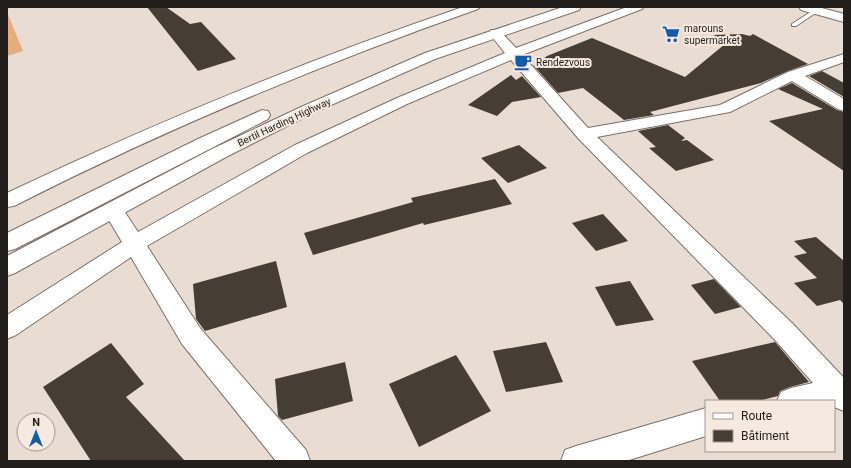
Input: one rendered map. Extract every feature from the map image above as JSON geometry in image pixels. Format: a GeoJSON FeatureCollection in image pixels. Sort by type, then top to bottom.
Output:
{"type":"FeatureCollection","features":[{"type":"Feature","properties":{"kind":"main road","name":"Bertil Harding Highway"},"geometry":{"type":"LineString","coordinates":[[7,244],[204,143],[293,101],[416,49],[539,7]]}},
{"type":"Feature","properties":{"kind":"main road","name":"Bertil Harding Highway"},"geometry":{"type":"LineString","coordinates":[[7,266],[219,153],[308,110],[430,56],[575,7]]}},
{"type":"Feature","properties":{"kind":"main road"},"geometry":{"type":"LineString","coordinates":[[811,9],[844,18]]}},
{"type":"Feature","properties":{"kind":"street"},"geometry":{"type":"LineString","coordinates":[[7,201],[48,180],[190,115],[337,56],[474,7]]}},
{"type":"Feature","properties":{"kind":"street"},"geometry":{"type":"LineString","coordinates":[[7,328],[134,244],[301,149],[402,101],[513,54],[638,7]]}},
{"type":"Feature","properties":{"kind":"street"},"geometry":{"type":"LineString","coordinates":[[495,33],[584,134],[784,332],[841,394]]}},
{"type":"Feature","properties":{"kind":"street"},"geometry":{"type":"LineString","coordinates":[[584,134],[724,109],[793,76],[844,58]]}},
{"type":"Feature","properties":{"kind":"street"},"geometry":{"type":"LineString","coordinates":[[793,76],[844,106]]}},
{"type":"Feature","properties":{"kind":"street"},"geometry":{"type":"LineString","coordinates":[[113,210],[191,336],[295,461]]}},
{"type":"Feature","properties":{"kind":"street"},"geometry":{"type":"LineString","coordinates":[[798,400],[841,394]]}},
{"type":"Feature","properties":{"kind":"street"},"geometry":{"type":"LineString","coordinates":[[576,461],[705,422]]}},
{"type":"Feature","properties":{"kind":"lane"},"geometry":{"type":"LineString","coordinates":[[794,25],[811,9]]}},
{"type":"Feature","properties":{"kind":"shaded area"},"geometry":{"type":"Polygon","coordinates":[[[7,12],[23,51],[7,56],[7,12]]]}},
{"type":"Feature","properties":{"kind":"building"},"geometry":{"type":"Polygon","coordinates":[[[147,7],[166,7],[190,24],[201,22],[236,59],[198,71],[147,7]]]}},
{"type":"Feature","properties":{"kind":"building"},"geometry":{"type":"Polygon","coordinates":[[[742,34],[750,36],[753,34],[808,64],[761,83],[650,112],[654,115],[624,120],[583,88],[558,93],[534,66],[547,56],[592,38],[685,77],[725,44],[714,35],[742,34]]]}},
{"type":"Feature","properties":{"kind":"building"},"geometry":{"type":"Polygon","coordinates":[[[822,71],[844,83],[844,97],[809,76],[822,71]]]}},
{"type":"Feature","properties":{"kind":"building"},"geometry":{"type":"Polygon","coordinates":[[[511,75],[516,80],[522,76],[541,97],[512,102],[497,116],[468,105],[511,75]]]}},
{"type":"Feature","properties":{"kind":"building"},"geometry":{"type":"Polygon","coordinates":[[[792,83],[837,110],[844,112],[844,171],[769,121],[823,109],[778,89],[792,83]]]}},
{"type":"Feature","properties":{"kind":"building"},"geometry":{"type":"Polygon","coordinates":[[[668,125],[685,138],[681,141],[687,140],[714,160],[676,171],[649,148],[656,147],[638,131],[668,125]]]}},
{"type":"Feature","properties":{"kind":"building"},"geometry":{"type":"Polygon","coordinates":[[[519,145],[547,168],[508,183],[481,158],[519,145]]]}},
{"type":"Feature","properties":{"kind":"building"},"geometry":{"type":"Polygon","coordinates":[[[495,179],[512,204],[424,225],[423,223],[313,255],[304,233],[413,202],[411,198],[495,179]]]}},
{"type":"Feature","properties":{"kind":"building"},"geometry":{"type":"Polygon","coordinates":[[[603,214],[628,241],[596,251],[572,223],[603,214]]]}},
{"type":"Feature","properties":{"kind":"building"},"geometry":{"type":"Polygon","coordinates":[[[816,237],[844,261],[844,304],[840,300],[817,306],[794,283],[817,278],[794,256],[807,253],[794,241],[816,237]]]}},
{"type":"Feature","properties":{"kind":"building"},"geometry":{"type":"Polygon","coordinates":[[[276,261],[287,307],[205,331],[196,319],[193,284],[276,261]]]}},
{"type":"Feature","properties":{"kind":"building"},"geometry":{"type":"Polygon","coordinates":[[[714,279],[741,307],[715,314],[691,285],[714,279]]]}},
{"type":"Feature","properties":{"kind":"building"},"geometry":{"type":"Polygon","coordinates":[[[630,281],[654,320],[616,326],[595,287],[630,281]]]}},
{"type":"Feature","properties":{"kind":"building"},"geometry":{"type":"Polygon","coordinates":[[[546,342],[563,382],[506,392],[493,351],[546,342]]]}},
{"type":"Feature","properties":{"kind":"building"},"geometry":{"type":"Polygon","coordinates":[[[775,342],[809,382],[790,387],[780,391],[778,396],[762,400],[719,400],[692,361],[775,342]]]}},
{"type":"Feature","properties":{"kind":"building"},"geometry":{"type":"Polygon","coordinates":[[[111,343],[144,384],[126,397],[185,461],[91,461],[43,387],[111,343]]]}},
{"type":"Feature","properties":{"kind":"building"},"geometry":{"type":"Polygon","coordinates":[[[456,355],[491,411],[419,447],[389,384],[456,355]]]}},
{"type":"Feature","properties":{"kind":"building"},"geometry":{"type":"Polygon","coordinates":[[[345,362],[353,401],[282,420],[278,416],[275,379],[345,362]]]}},
{"type":"Feature","properties":{"kind":"place","name":"marouns supermarket"},"geometry":{"type":"Point","coordinates":[671,34]}},
{"type":"Feature","properties":{"kind":"place","name":"Rendezvous"},"geometry":{"type":"Point","coordinates":[523,62]}}]}
